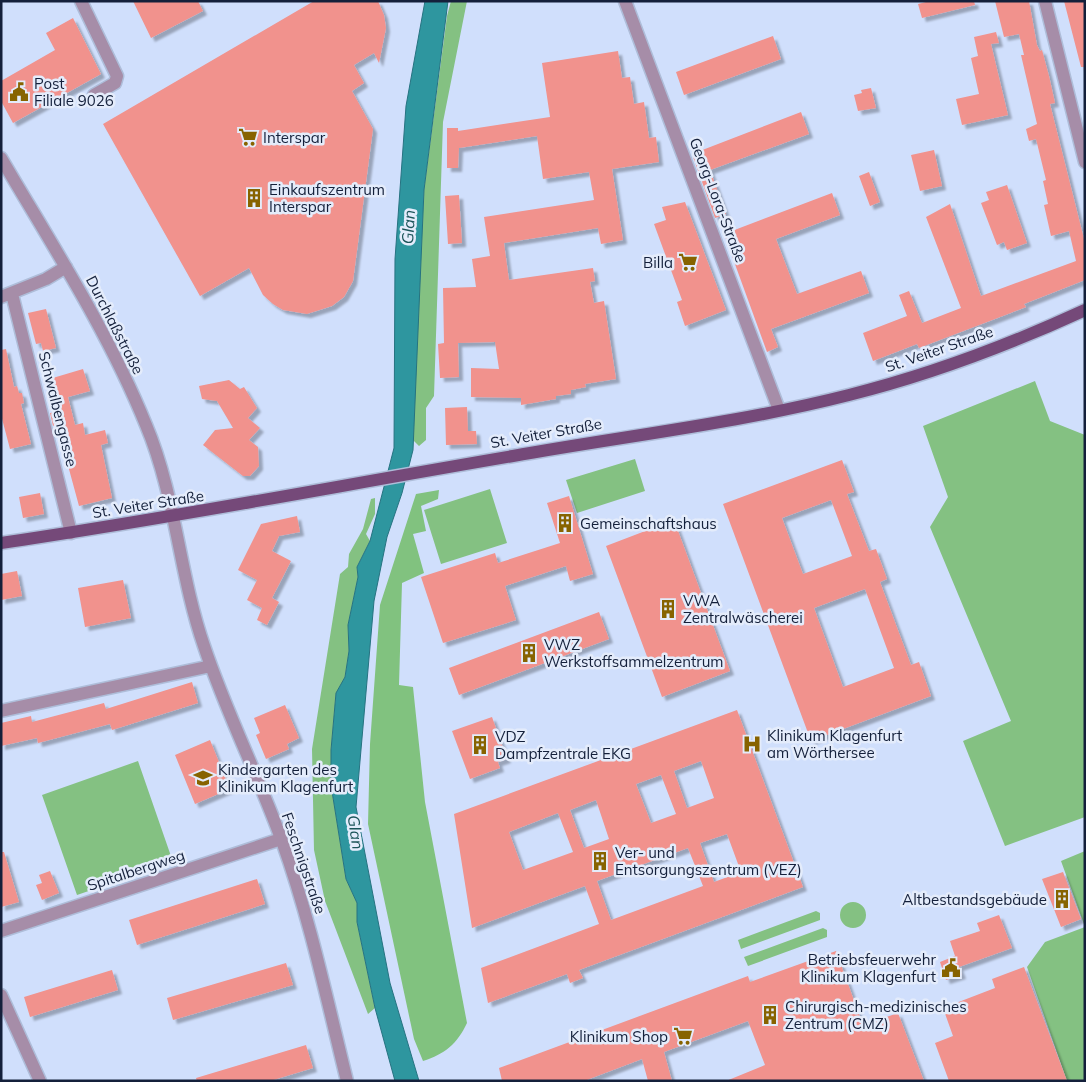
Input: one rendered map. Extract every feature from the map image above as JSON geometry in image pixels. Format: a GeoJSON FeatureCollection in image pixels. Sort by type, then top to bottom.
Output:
{"type":"FeatureCollection","features":[{"type":"Feature","properties":{"kind":"main road","name":"St. Veiter Straße"},"geometry":{"type":"LineString","coordinates":[[1,544],[174,517],[779,410],[850,395],[947,365],[1085,310]]}},
{"type":"Feature","properties":{"kind":"street"},"geometry":{"type":"LineString","coordinates":[[81,1],[117,76],[115,82],[94,95]]}},
{"type":"Feature","properties":{"kind":"street","name":"Georg-Lora-Straße"},"geometry":{"type":"LineString","coordinates":[[625,1],[779,410]]}},
{"type":"Feature","properties":{"kind":"street"},"geometry":{"type":"LineString","coordinates":[[1045,1],[1085,162]]}},
{"type":"Feature","properties":{"kind":"street","name":"Durchlaßstraße"},"geometry":{"type":"LineString","coordinates":[[1,158],[66,267],[116,359],[147,426],[174,517]]}},
{"type":"Feature","properties":{"kind":"street","name":"Schwalbengasse"},"geometry":{"type":"LineString","coordinates":[[66,267],[6,295],[71,533]]}},
{"type":"Feature","properties":{"kind":"street","name":"Feschnigstraße"},"geometry":{"type":"LineString","coordinates":[[174,517],[192,610],[211,666],[281,839],[306,914],[347,1081]]}},
{"type":"Feature","properties":{"kind":"street"},"geometry":{"type":"LineString","coordinates":[[1,711],[211,666]]}},
{"type":"Feature","properties":{"kind":"street","name":"Spitalbergweg"},"geometry":{"type":"LineString","coordinates":[[1,931],[281,839]]}},
{"type":"Feature","properties":{"kind":"street"},"geometry":{"type":"LineString","coordinates":[[1,995],[40,1081]]}},
{"type":"Feature","properties":{"kind":"shaded area"},"geometry":{"type":"Polygon","coordinates":[[[451,1],[467,1],[443,122],[434,396],[426,408],[426,440],[419,446],[412,439],[424,190],[447,16],[451,1]]]}},
{"type":"Feature","properties":{"kind":"shaded area"},"geometry":{"type":"Polygon","coordinates":[[[1035,381],[1050,421],[1085,435],[1085,817],[1005,846],[963,741],[1011,721],[930,527],[948,497],[923,426],[1035,381]]]}},
{"type":"Feature","properties":{"kind":"shaded area"},"geometry":{"type":"Polygon","coordinates":[[[635,459],[645,491],[577,513],[566,480],[635,459]]]}},
{"type":"Feature","properties":{"kind":"shaded area"},"geometry":{"type":"Polygon","coordinates":[[[490,489],[507,543],[441,564],[424,510],[490,489]]]}},
{"type":"Feature","properties":{"kind":"shaded area"},"geometry":{"type":"Polygon","coordinates":[[[439,490],[438,499],[421,506],[426,531],[413,534],[424,573],[402,583],[399,685],[413,687],[425,802],[467,1023],[459,1037],[450,1047],[438,1055],[423,1061],[414,1039],[368,824],[370,744],[380,605],[416,494],[439,490]]]}},
{"type":"Feature","properties":{"kind":"shaded area"},"geometry":{"type":"Polygon","coordinates":[[[375,498],[375,514],[366,534],[370,541],[357,567],[358,577],[348,625],[349,651],[345,677],[336,694],[331,750],[331,785],[346,879],[357,903],[357,922],[375,1008],[368,1014],[325,901],[314,850],[312,749],[340,574],[348,567],[349,554],[363,529],[371,499],[375,498]]]}},
{"type":"Feature","properties":{"kind":"shaded area"},"geometry":{"type":"Polygon","coordinates":[[[138,761],[173,862],[77,895],[42,795],[138,761]]]}},
{"type":"Feature","properties":{"kind":"shaded area"},"geometry":{"type":"Polygon","coordinates":[[[1085,851],[1085,927],[1061,861],[1085,851]]]}},
{"type":"Feature","properties":{"kind":"shaded area"},"geometry":{"type":"Polygon","coordinates":[[[853,902],[862,906],[866,915],[862,924],[853,928],[844,924],[840,915],[844,906],[853,902]]]}},
{"type":"Feature","properties":{"kind":"shaded area"},"geometry":{"type":"Polygon","coordinates":[[[816,911],[820,913],[820,920],[741,949],[738,940],[816,911]]]}},
{"type":"Feature","properties":{"kind":"shaded area"},"geometry":{"type":"Polygon","coordinates":[[[1085,927],[1085,1081],[1067,1081],[1027,967],[1045,942],[1085,927]]]}},
{"type":"Feature","properties":{"kind":"shaded area"},"geometry":{"type":"Polygon","coordinates":[[[823,928],[827,930],[827,937],[748,966],[744,957],[823,928]]]}},
{"type":"Feature","properties":{"kind":"water","name":"Glan"},"geometry":{"type":"Polygon","coordinates":[[[425,1],[448,1],[424,190],[413,450],[402,493],[387,537],[374,601],[356,807],[390,983],[419,1081],[395,1081],[375,1008],[357,922],[357,903],[346,879],[331,785],[331,750],[336,693],[345,677],[349,651],[348,625],[358,577],[357,567],[370,541],[394,448],[395,259],[406,106],[425,1]]]}},
{"type":"Feature","properties":{"kind":"building"},"geometry":{"type":"Polygon","coordinates":[[[133,1],[198,1],[203,11],[151,38],[133,1]]]}},
{"type":"Feature","properties":{"kind":"building","name":"Einkaufszentrum Interspar"},"geometry":{"type":"Polygon","coordinates":[[[314,1],[378,1],[384,15],[386,28],[379,63],[374,53],[354,65],[364,83],[352,91],[373,129],[353,281],[344,297],[332,306],[307,314],[283,310],[273,304],[263,295],[249,268],[200,296],[103,124],[314,1]]]}},
{"type":"Feature","properties":{"kind":"building"},"geometry":{"type":"Polygon","coordinates":[[[930,1],[974,1],[975,5],[922,18],[918,4],[930,1]]]}},
{"type":"Feature","properties":{"kind":"building"},"geometry":{"type":"Polygon","coordinates":[[[995,1],[1029,1],[1037,45],[1040,51],[1042,50],[1055,103],[1050,104],[1085,243],[1085,280],[1024,304],[1026,307],[1008,314],[919,348],[917,344],[873,361],[863,333],[907,316],[899,295],[909,291],[922,323],[961,308],[926,217],[950,204],[981,296],[1076,261],[1069,231],[1051,236],[1044,205],[1048,204],[1043,181],[1046,180],[1036,139],[1029,141],[1026,129],[1037,124],[1021,55],[1024,55],[1019,34],[1004,37],[995,1]]]}},
{"type":"Feature","properties":{"kind":"building"},"geometry":{"type":"Polygon","coordinates":[[[1064,1],[1085,1],[1085,67],[1081,67],[1064,1]]]}},
{"type":"Feature","properties":{"kind":"building"},"geometry":{"type":"Polygon","coordinates":[[[73,18],[101,74],[13,123],[1,101],[1,81],[55,50],[46,33],[73,18]]]}},
{"type":"Feature","properties":{"kind":"building"},"geometry":{"type":"Polygon","coordinates":[[[996,32],[999,43],[991,44],[1008,115],[962,125],[956,99],[979,94],[971,58],[978,56],[974,37],[996,32]]]}},
{"type":"Feature","properties":{"kind":"building"},"geometry":{"type":"Polygon","coordinates":[[[773,36],[781,59],[684,95],[676,72],[773,36]]]}},
{"type":"Feature","properties":{"kind":"building"},"geometry":{"type":"Polygon","coordinates":[[[618,51],[622,78],[630,77],[634,104],[644,102],[649,138],[656,137],[659,162],[612,169],[623,240],[601,244],[598,228],[504,243],[509,280],[593,268],[595,281],[590,282],[594,303],[604,301],[616,379],[585,384],[586,387],[571,390],[571,394],[556,396],[556,399],[521,405],[521,398],[471,397],[471,368],[499,369],[495,342],[458,343],[459,377],[440,378],[438,344],[444,343],[443,288],[476,287],[472,259],[490,256],[484,217],[594,200],[589,172],[543,179],[537,136],[459,148],[458,168],[447,168],[447,128],[458,128],[458,131],[550,117],[542,63],[618,51]]]}},
{"type":"Feature","properties":{"kind":"building"},"geometry":{"type":"Polygon","coordinates":[[[871,88],[876,108],[858,111],[854,95],[862,93],[861,90],[871,88]]]}},
{"type":"Feature","properties":{"kind":"building"},"geometry":{"type":"Polygon","coordinates":[[[801,112],[809,134],[710,170],[726,214],[715,218],[692,154],[801,112]]]}},
{"type":"Feature","properties":{"kind":"building"},"geometry":{"type":"Polygon","coordinates":[[[934,150],[942,186],[920,191],[911,155],[934,150]]]}},
{"type":"Feature","properties":{"kind":"building"},"geometry":{"type":"Polygon","coordinates":[[[869,172],[880,202],[870,206],[859,176],[869,172]]]}},
{"type":"Feature","properties":{"kind":"building"},"geometry":{"type":"Polygon","coordinates":[[[1007,185],[1027,243],[1007,250],[1004,242],[997,245],[981,203],[989,200],[986,192],[1007,185]]]}},
{"type":"Feature","properties":{"kind":"building"},"geometry":{"type":"Polygon","coordinates":[[[832,193],[840,215],[776,239],[797,294],[861,271],[869,293],[771,329],[778,347],[767,352],[724,234],[832,193]]]}},
{"type":"Feature","properties":{"kind":"building"},"geometry":{"type":"Polygon","coordinates":[[[459,195],[462,243],[448,244],[445,196],[459,195]]]}},
{"type":"Feature","properties":{"kind":"building","name":"Billa"},"geometry":{"type":"Polygon","coordinates":[[[685,202],[726,310],[685,326],[677,302],[682,300],[654,224],[666,220],[662,207],[685,202]]]}},
{"type":"Feature","properties":{"kind":"building"},"geometry":{"type":"Polygon","coordinates":[[[46,309],[56,348],[43,351],[41,343],[36,344],[28,313],[46,309]]]}},
{"type":"Feature","properties":{"kind":"building"},"geometry":{"type":"Polygon","coordinates":[[[6,349],[14,387],[17,386],[19,393],[22,393],[24,403],[21,404],[31,444],[10,449],[1,415],[1,350],[6,349]]]}},
{"type":"Feature","properties":{"kind":"building"},"geometry":{"type":"Polygon","coordinates":[[[83,369],[90,391],[68,397],[75,425],[83,423],[85,435],[105,430],[108,443],[101,445],[112,498],[79,506],[57,425],[53,426],[50,413],[55,412],[46,380],[83,369]]]}},
{"type":"Feature","properties":{"kind":"building"},"geometry":{"type":"Polygon","coordinates":[[[229,380],[240,389],[244,387],[257,408],[248,418],[260,428],[249,440],[258,447],[259,466],[250,476],[243,476],[203,445],[215,430],[233,428],[217,401],[202,399],[199,386],[229,380]]]}},
{"type":"Feature","properties":{"kind":"building"},"geometry":{"type":"Polygon","coordinates":[[[467,407],[468,431],[476,431],[477,444],[446,445],[445,408],[467,407]]]}},
{"type":"Feature","properties":{"kind":"building"},"geometry":{"type":"Polygon","coordinates":[[[842,460],[854,492],[847,494],[869,551],[876,549],[887,579],[880,582],[911,665],[919,662],[931,696],[811,741],[723,504],[842,460]],[[831,500],[782,518],[803,574],[852,556],[831,500]],[[865,589],[814,608],[843,687],[894,668],[865,589]]]}},
{"type":"Feature","properties":{"kind":"building"},"geometry":{"type":"Polygon","coordinates":[[[40,493],[44,514],[23,518],[19,497],[40,493]]]}},
{"type":"Feature","properties":{"kind":"building"},"geometry":{"type":"Polygon","coordinates":[[[569,496],[593,574],[570,581],[566,566],[505,586],[516,620],[443,643],[421,577],[495,553],[498,563],[560,543],[547,503],[569,496]]]}},
{"type":"Feature","properties":{"kind":"building"},"geometry":{"type":"Polygon","coordinates":[[[297,516],[300,532],[279,536],[272,551],[291,561],[272,598],[279,602],[267,625],[257,620],[262,608],[247,600],[257,580],[238,570],[261,524],[297,516]]]}},
{"type":"Feature","properties":{"kind":"building","name":"VWA Zentralwäscherei"},"geometry":{"type":"Polygon","coordinates":[[[674,520],[730,671],[662,697],[606,546],[674,520]]]}},
{"type":"Feature","properties":{"kind":"building"},"geometry":{"type":"Polygon","coordinates":[[[17,571],[22,596],[1,600],[1,574],[17,571]]]}},
{"type":"Feature","properties":{"kind":"building"},"geometry":{"type":"Polygon","coordinates":[[[123,580],[131,618],[85,627],[78,588],[123,580]]]}},
{"type":"Feature","properties":{"kind":"building","name":"VWZ Werkstoffsammelzentrum"},"geometry":{"type":"Polygon","coordinates":[[[599,612],[609,639],[459,695],[449,668],[599,612]]]}},
{"type":"Feature","properties":{"kind":"building"},"geometry":{"type":"Polygon","coordinates":[[[192,682],[198,703],[112,730],[110,724],[38,743],[37,738],[1,746],[1,723],[31,716],[32,722],[104,703],[106,709],[192,682]]]}},
{"type":"Feature","properties":{"kind":"building"},"geometry":{"type":"Polygon","coordinates":[[[285,705],[299,738],[287,744],[289,749],[266,759],[256,735],[260,733],[254,718],[285,705]]]}},
{"type":"Feature","properties":{"kind":"building","name":"Ver- und Entsorgungszentrum (VEZ)"},"geometry":{"type":"Polygon","coordinates":[[[737,710],[803,887],[579,970],[583,978],[570,983],[567,974],[488,1003],[481,968],[599,924],[585,886],[472,928],[454,814],[737,710]],[[701,761],[674,771],[687,808],[714,798],[701,761]],[[661,775],[636,784],[651,823],[676,814],[661,775]],[[596,800],[570,810],[584,848],[609,839],[596,800]],[[558,813],[509,832],[523,870],[573,852],[558,813]],[[727,834],[700,843],[714,882],[741,872],[727,834]],[[688,848],[597,881],[611,920],[703,886],[688,848]]]}},
{"type":"Feature","properties":{"kind":"building","name":"VDZ Dampfzentrale EKG"},"geometry":{"type":"Polygon","coordinates":[[[492,717],[507,759],[498,762],[500,768],[470,779],[452,731],[492,717]]]}},
{"type":"Feature","properties":{"kind":"building"},"geometry":{"type":"Polygon","coordinates":[[[210,740],[230,789],[195,804],[175,755],[210,740]]]}},
{"type":"Feature","properties":{"kind":"building"},"geometry":{"type":"Polygon","coordinates":[[[1,852],[4,852],[19,902],[1,907],[1,852]]]}},
{"type":"Feature","properties":{"kind":"building"},"geometry":{"type":"Polygon","coordinates":[[[50,871],[59,893],[42,900],[36,885],[42,883],[39,875],[50,871]]]}},
{"type":"Feature","properties":{"kind":"building","name":"Altbestandsgebäude"},"geometry":{"type":"Polygon","coordinates":[[[1063,872],[1081,919],[1061,927],[1042,879],[1063,872]]]}},
{"type":"Feature","properties":{"kind":"building"},"geometry":{"type":"Polygon","coordinates":[[[257,879],[265,904],[137,945],[129,920],[257,879]]]}},
{"type":"Feature","properties":{"kind":"building"},"geometry":{"type":"Polygon","coordinates":[[[999,915],[1012,948],[959,967],[962,975],[946,980],[940,962],[955,956],[950,941],[980,931],[977,923],[999,915]]]}},
{"type":"Feature","properties":{"kind":"building","name":"Chirurgisch-medizinisches Zentrum (CMZ)"},"geometry":{"type":"Polygon","coordinates":[[[836,951],[863,1025],[898,1013],[924,1081],[726,1081],[765,1065],[748,1021],[664,1052],[672,1081],[648,1081],[642,1059],[584,1081],[502,1081],[499,1068],[748,976],[750,982],[836,951]]]}},
{"type":"Feature","properties":{"kind":"building"},"geometry":{"type":"Polygon","coordinates":[[[286,963],[293,985],[173,1020],[167,998],[286,963]]]}},
{"type":"Feature","properties":{"kind":"building"},"geometry":{"type":"Polygon","coordinates":[[[1024,967],[1067,1081],[949,1081],[935,1043],[953,1036],[943,1008],[995,988],[992,979],[1024,967]]]}},
{"type":"Feature","properties":{"kind":"building"},"geometry":{"type":"Polygon","coordinates":[[[112,970],[118,990],[30,1017],[24,997],[112,970]]]}},
{"type":"Feature","properties":{"kind":"building"},"geometry":{"type":"Polygon","coordinates":[[[306,1045],[313,1068],[270,1081],[197,1081],[196,1078],[306,1045]]]}},
{"type":"Feature","properties":{"kind":"place","name":"Post Filiale 9026"},"geometry":{"type":"Point","coordinates":[19,92]}},
{"type":"Feature","properties":{"kind":"place","name":"Interspar"},"geometry":{"type":"Point","coordinates":[248,137]}},
{"type":"Feature","properties":{"kind":"place","name":"Einkaufszentrum Interspar"},"geometry":{"type":"Point","coordinates":[254,198]}},
{"type":"Feature","properties":{"kind":"place","name":"Billa"},"geometry":{"type":"Point","coordinates":[688,262]}},
{"type":"Feature","properties":{"kind":"place","name":"Gemeinschaftshaus"},"geometry":{"type":"Point","coordinates":[565,523]}},
{"type":"Feature","properties":{"kind":"place","name":"VWA Zentralwäscherei"},"geometry":{"type":"Point","coordinates":[668,609]}},
{"type":"Feature","properties":{"kind":"place","name":"VWZ Werkstoffsammelzentrum"},"geometry":{"type":"Point","coordinates":[529,653]}},
{"type":"Feature","properties":{"kind":"place","name":"Klinikum Klagenfurt am Wörthersee"},"geometry":{"type":"Point","coordinates":[752,744]}},
{"type":"Feature","properties":{"kind":"place","name":"VDZ Dampfzentrale EKG"},"geometry":{"type":"Point","coordinates":[480,745]}},
{"type":"Feature","properties":{"kind":"place","name":"Kindergarten des Klinikum Klagenfurt"},"geometry":{"type":"Point","coordinates":[203,778]}},
{"type":"Feature","properties":{"kind":"place","name":"Ver- und Entsorgungszentrum (VEZ)"},"geometry":{"type":"Point","coordinates":[600,861]}},
{"type":"Feature","properties":{"kind":"place","name":"Altbestandsgebäude"},"geometry":{"type":"Point","coordinates":[1062,899]}},
{"type":"Feature","properties":{"kind":"place","name":"Betriebsfeuerwehr Klinikum Klagenfurt"},"geometry":{"type":"Point","coordinates":[951,968]}},
{"type":"Feature","properties":{"kind":"place","name":"Chirurgisch-medizinisches Zentrum (CMZ)"},"geometry":{"type":"Point","coordinates":[770,1015]}},
{"type":"Feature","properties":{"kind":"place","name":"Klinikum Shop"},"geometry":{"type":"Point","coordinates":[683,1036]}}]}
